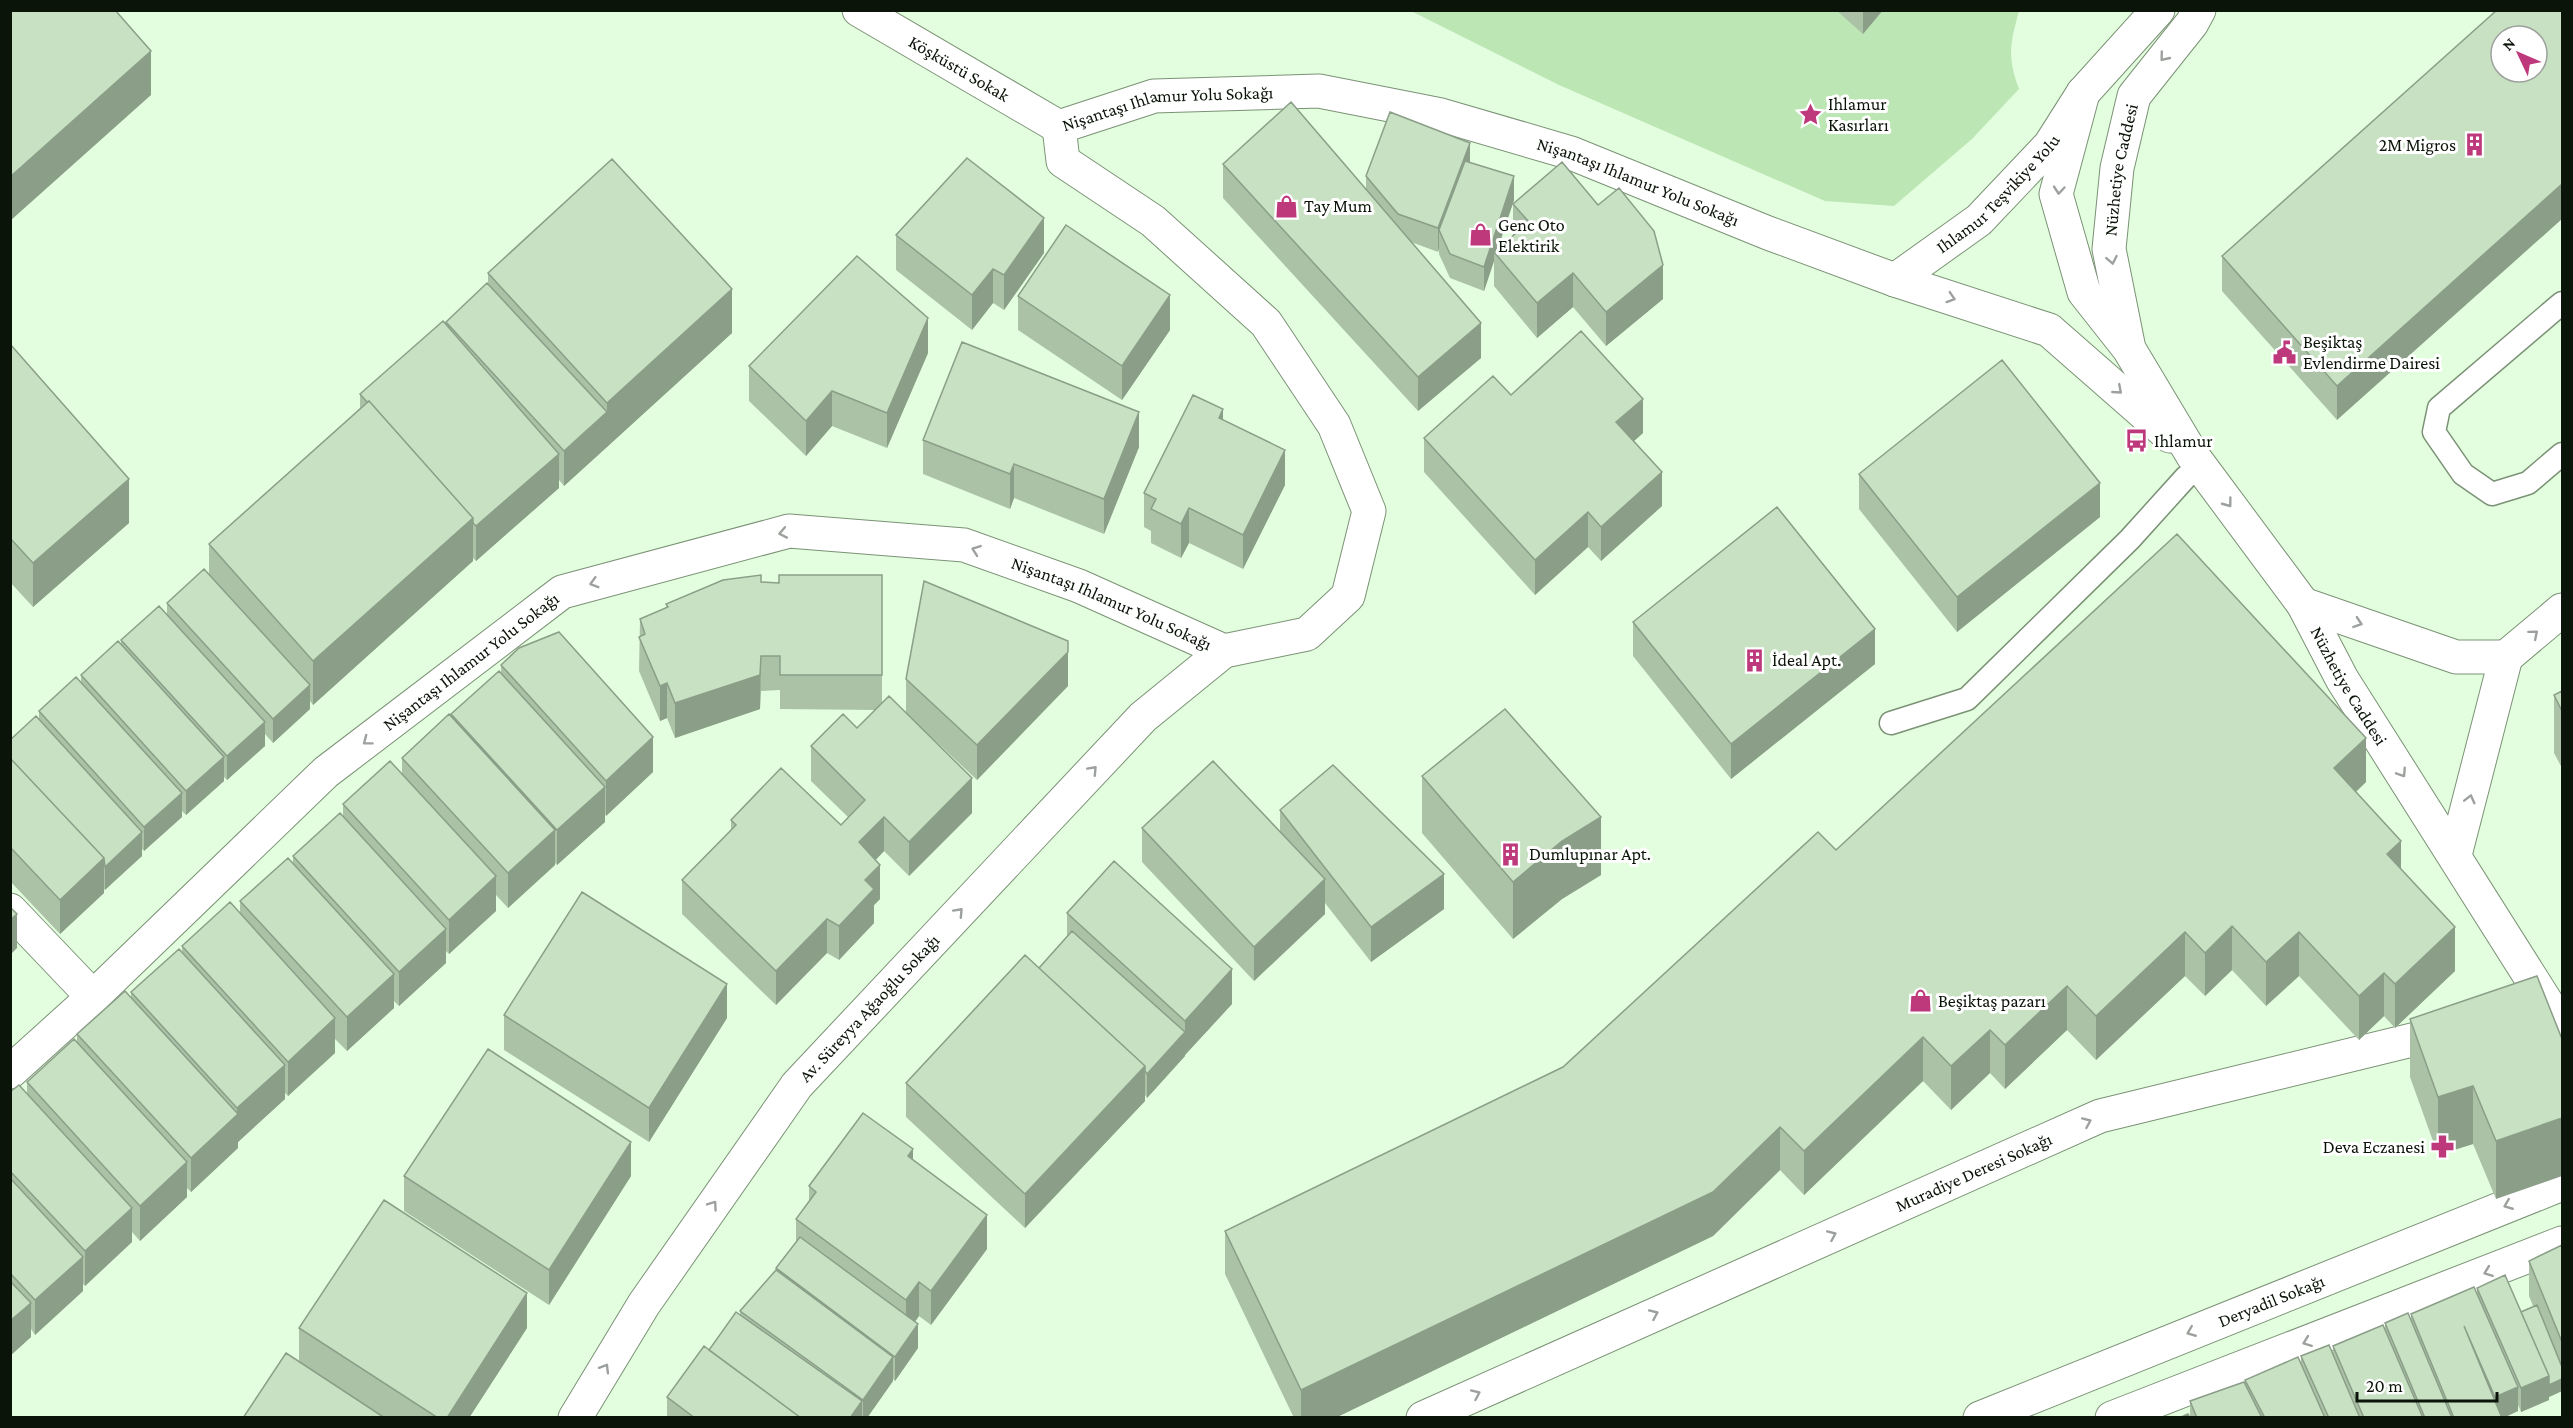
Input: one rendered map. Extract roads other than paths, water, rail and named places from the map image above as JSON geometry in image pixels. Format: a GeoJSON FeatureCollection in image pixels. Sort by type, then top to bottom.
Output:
{"type":"FeatureCollection","features":[{"type":"Feature","properties":{"kind":"street","name":"Köşküstü Sokak"},"geometry":{"type":"LineString","coordinates":[[859,10],[1059,127]]}},
{"type":"Feature","properties":{"kind":"street","name":"Ihlamur Teşvikiye Yolu"},"geometry":{"type":"LineString","coordinates":[[1895,280],[1979,220],[2050,145],[2083,93],[2158,10]]}},
{"type":"Feature","properties":{"kind":"street","name":"Nüzhetiye Caddesi"},"geometry":{"type":"LineString","coordinates":[[2129,349],[2109,249],[2117,168],[2134,96],[2192,23],[2199,10]]}},
{"type":"Feature","properties":{"kind":"street","name":"Nişantaşı Ihlamur Yolu Sokağı"},"geometry":{"type":"LineString","coordinates":[[10,1072],[93,997],[326,772],[562,592],[789,531],[964,545],[1079,586],[1224,651],[1307,634],[1348,596],[1369,511],[1334,425],[1266,323],[1153,221],[1063,161],[1059,127],[1154,96],[1319,91],[1441,115],[1571,153],[1768,233],[1895,280],[2049,330],[2197,461]]}},
{"type":"Feature","properties":{"kind":"street","name":"Nüzhetiye Caddesi"},"geometry":{"type":"LineString","coordinates":[[2083,93],[2056,194],[2084,292],[2129,349],[2197,461],[2303,604],[2342,679],[2556,1017]]}},
{"type":"Feature","properties":{"kind":"street"},"geometry":{"type":"LineString","coordinates":[[2303,604],[2456,657],[2506,657]]}},
{"type":"Feature","properties":{"kind":"street"},"geometry":{"type":"LineString","coordinates":[[2455,855],[2506,657],[2562,610]]}},
{"type":"Feature","properties":{"kind":"street","name":"Av. Süreyya Ağaoğlu Sokağı"},"geometry":{"type":"LineString","coordinates":[[574,1418],[644,1304],[797,1085],[1143,717],[1224,651]]}},
{"type":"Feature","properties":{"kind":"street"},"geometry":{"type":"LineString","coordinates":[[10,910],[93,997]]}},
{"type":"Feature","properties":{"kind":"street"},"geometry":{"type":"LineString","coordinates":[[2516,1015],[2556,1017]]}},
{"type":"Feature","properties":{"kind":"street","name":"Muradiye Deresi Sokağı"},"geometry":{"type":"LineString","coordinates":[[1422,1418],[2100,1116],[2481,1023]]}},
{"type":"Feature","properties":{"kind":"street","name":"Deryadil Sokağı"},"geometry":{"type":"LineString","coordinates":[[1980,1418],[2562,1184]]}},
{"type":"Feature","properties":{"kind":"street"},"geometry":{"type":"LineString","coordinates":[[2112,1418],[2562,1243]]}},
{"type":"Feature","properties":{"kind":"lane"},"geometry":{"type":"LineString","coordinates":[[2562,303],[2439,408],[2434,432],[2463,474],[2492,494],[2528,483],[2562,454]]}},
{"type":"Feature","properties":{"kind":"lane"},"geometry":{"type":"LineString","coordinates":[[1891,723],[1966,699],[2130,539],[2186,477],[2197,461]]}},
{"type":"Feature","properties":{"kind":"place","name":"Ihlamur Kasırları"},"geometry":{"type":"Point","coordinates":[1810,114]}},
{"type":"Feature","properties":{"kind":"place","name":"2M Migros"},"geometry":{"type":"Point","coordinates":[2474,145]}},
{"type":"Feature","properties":{"kind":"place","name":"Tay Mum"},"geometry":{"type":"Point","coordinates":[1286,206]}},
{"type":"Feature","properties":{"kind":"place","name":"Genc Oto Elektirik"},"geometry":{"type":"Point","coordinates":[1480,235]}},
{"type":"Feature","properties":{"kind":"place","name":"Beşiktaş Evlendirme Dairesi"},"geometry":{"type":"Point","coordinates":[2285,352]}},
{"type":"Feature","properties":{"kind":"place","name":"Ihlamur"},"geometry":{"type":"Point","coordinates":[2136,441]}},
{"type":"Feature","properties":{"kind":"place","name":"İdeal Apt."},"geometry":{"type":"Point","coordinates":[1754,660]}},
{"type":"Feature","properties":{"kind":"place","name":"Dumlupınar Apt."},"geometry":{"type":"Point","coordinates":[1511,854]}},
{"type":"Feature","properties":{"kind":"place","name":"Beşiktaş pazarı"},"geometry":{"type":"Point","coordinates":[1920,1001]}},
{"type":"Feature","properties":{"kind":"place","name":"Deva Eczanesi"},"geometry":{"type":"Point","coordinates":[2443,1147]}}]}
